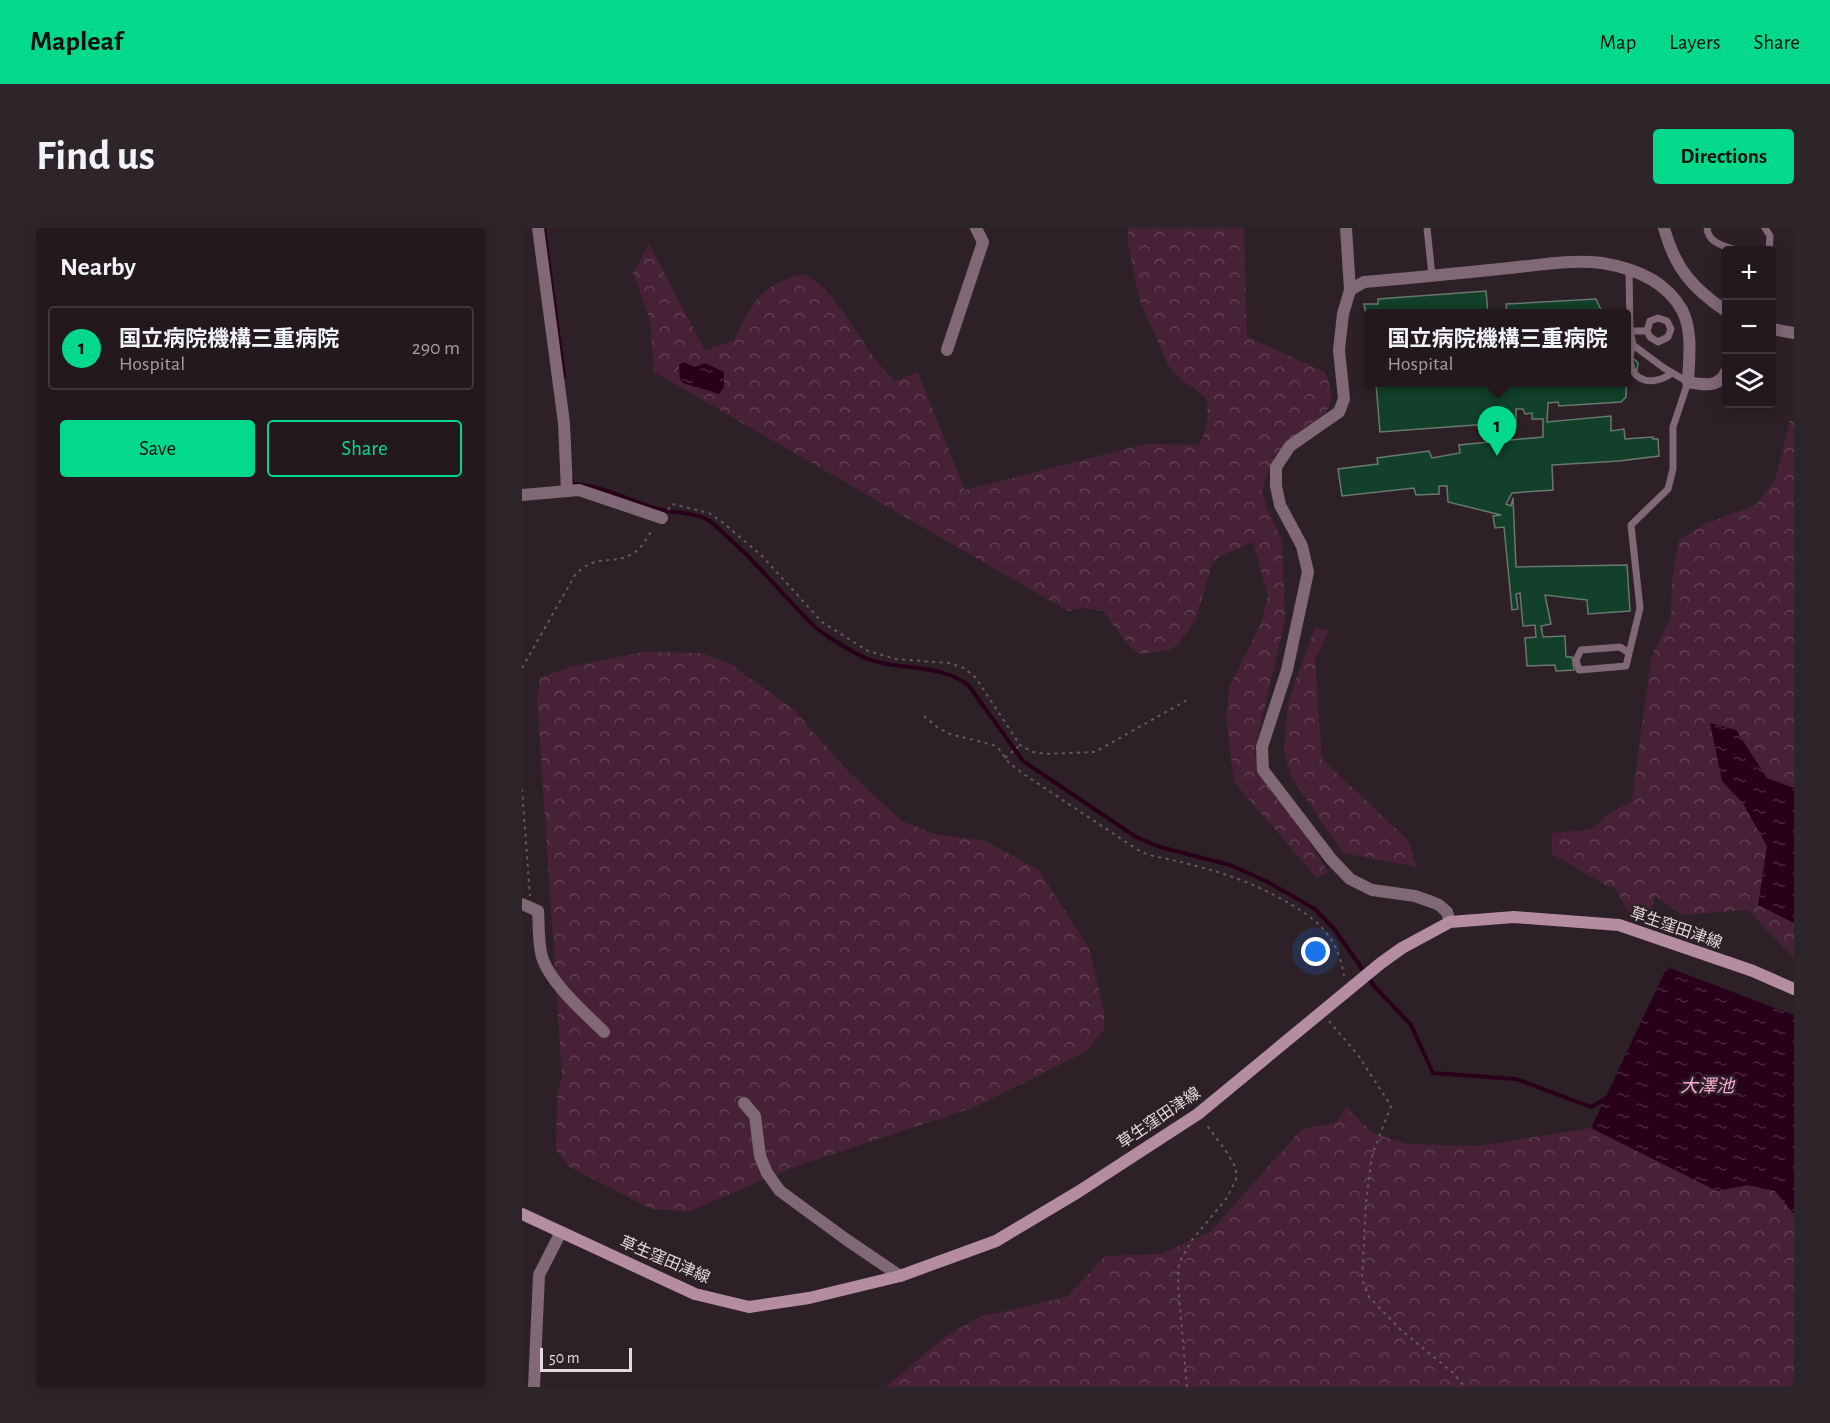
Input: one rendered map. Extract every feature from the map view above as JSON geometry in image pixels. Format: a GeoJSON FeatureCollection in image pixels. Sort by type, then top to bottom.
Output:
{"type":"FeatureCollection","features":[{"type":"Feature","properties":{"kind":"main road","name":"草生窪田津線"},"geometry":{"type":"LineString","coordinates":[[522,1214],[695,1294],[749,1307],[809,1298],[900,1276],[996,1241],[1198,1114],[1373,969],[1402,948],[1450,922],[1514,917],[1619,925],[1753,971],[1794,988]]}},
{"type":"Feature","properties":{"kind":"street"},"geometry":{"type":"LineString","coordinates":[[538,228],[564,423],[567,491]]}},
{"type":"Feature","properties":{"kind":"street"},"geometry":{"type":"LineString","coordinates":[[947,350],[983,242],[976,228]]}},
{"type":"Feature","properties":{"kind":"street"},"geometry":{"type":"LineString","coordinates":[[1346,228],[1350,290],[1343,314],[1339,350],[1344,399],[1339,412],[1290,446],[1276,467],[1276,486],[1280,505],[1302,546],[1308,572],[1287,670],[1262,747],[1263,770],[1331,860],[1350,879],[1372,890],[1415,896],[1432,902],[1444,909],[1450,922]]}},
{"type":"Feature","properties":{"kind":"street"},"geometry":{"type":"LineString","coordinates":[[1664,228],[1676,259],[1691,283],[1722,308]]}},
{"type":"Feature","properties":{"kind":"street"},"geometry":{"type":"LineString","coordinates":[[1350,290],[1364,282],[1555,263],[1600,263],[1629,269],[1670,292],[1683,311],[1689,331],[1688,382],[1704,385],[1722,379]]}},
{"type":"Feature","properties":{"kind":"street"},"geometry":{"type":"LineString","coordinates":[[1776,330],[1794,333]]}},
{"type":"Feature","properties":{"kind":"street"},"geometry":{"type":"LineString","coordinates":[[522,495],[567,491],[588,492],[662,518]]}},
{"type":"Feature","properties":{"kind":"street"},"geometry":{"type":"LineString","coordinates":[[526,906],[538,911],[542,956],[546,966],[565,993],[604,1032]]}},
{"type":"Feature","properties":{"kind":"street"},"geometry":{"type":"LineString","coordinates":[[744,1103],[755,1116],[760,1156],[767,1173],[780,1191],[900,1276]]}},
{"type":"Feature","properties":{"kind":"street"},"geometry":{"type":"LineString","coordinates":[[534,1387],[539,1275],[561,1232]]}},
{"type":"Feature","properties":{"kind":"lane"},"geometry":{"type":"LineString","coordinates":[[1427,228],[1432,276]]}},
{"type":"Feature","properties":{"kind":"lane"},"geometry":{"type":"LineString","coordinates":[[1707,228],[1707,233],[1714,242],[1725,246]]}},
{"type":"Feature","properties":{"kind":"lane"},"geometry":{"type":"LineString","coordinates":[[1765,228],[1770,236],[1769,246]]}},
{"type":"Feature","properties":{"kind":"lane"},"geometry":{"type":"LineString","coordinates":[[1629,269],[1630,309]]}},
{"type":"Feature","properties":{"kind":"lane"},"geometry":{"type":"LineString","coordinates":[[1631,332],[1647,331]]}},
{"type":"Feature","properties":{"kind":"lane"},"geometry":{"type":"LineString","coordinates":[[1631,336],[1633,345],[1631,368],[1635,376],[1648,380],[1665,378],[1672,373]]}},
{"type":"Feature","properties":{"kind":"lane"},"geometry":{"type":"LineString","coordinates":[[1629,653],[1620,647],[1581,650],[1576,660],[1579,670],[1626,666],[1640,608],[1631,525],[1668,489],[1673,469],[1672,427],[1688,382],[1633,345]]}},
{"type":"Feature","properties":{"kind":"path"},"geometry":{"type":"LineString","coordinates":[[671,505],[700,510],[721,521],[762,556],[822,622],[868,651],[896,659],[949,663],[964,668],[976,678],[1020,745],[1033,752],[1045,754],[1095,752],[1189,699]]}},
{"type":"Feature","properties":{"kind":"path"},"geometry":{"type":"LineString","coordinates":[[522,668],[575,575],[583,567],[595,561],[629,556],[635,552],[662,518]]}},
{"type":"Feature","properties":{"kind":"path"},"geometry":{"type":"LineString","coordinates":[[924,716],[950,734],[993,745],[1025,776],[1138,850],[1149,855],[1238,878],[1308,914],[1335,945],[1342,962],[1344,977],[1356,983]]}},
{"type":"Feature","properties":{"kind":"path"},"geometry":{"type":"LineString","coordinates":[[1005,758],[1020,745]]}},
{"type":"Feature","properties":{"kind":"path"},"geometry":{"type":"LineString","coordinates":[[522,789],[526,906]]}},
{"type":"Feature","properties":{"kind":"path"},"geometry":{"type":"LineString","coordinates":[[1321,1012],[1358,1055],[1391,1106],[1372,1155],[1366,1203],[1362,1279],[1369,1297],[1400,1329],[1453,1372],[1465,1387]]}},
{"type":"Feature","properties":{"kind":"path"},"geometry":{"type":"LineString","coordinates":[[1187,1387],[1179,1263],[1192,1240],[1226,1199],[1236,1180],[1236,1168],[1226,1150],[1198,1114]]}},
{"type":"Feature","properties":{"kind":"green space"},"geometry":{"type":"Polygon","coordinates":[[[1128,228],[1244,228],[1247,337],[1325,372],[1329,383],[1331,398],[1325,413],[1275,455],[1262,489],[1267,508],[1282,540],[1285,620],[1254,753],[1328,872],[1317,878],[1234,782],[1226,717],[1229,687],[1261,624],[1268,597],[1253,542],[1218,557],[1212,564],[1196,619],[1179,643],[1170,650],[1142,654],[1133,651],[1103,611],[1084,608],[1068,611],[654,372],[650,320],[633,273],[649,244],[705,350],[734,341],[752,306],[772,287],[798,275],[812,279],[833,298],[870,352],[895,381],[918,372],[965,490],[1145,444],[1198,445],[1202,439],[1207,422],[1206,398],[1182,380],[1168,365],[1140,301],[1128,245],[1128,228]]]}},
{"type":"Feature","properties":{"kind":"green space"},"geometry":{"type":"Polygon","coordinates":[[[1790,421],[1794,421],[1794,959],[1748,910],[1682,915],[1655,896],[1650,919],[1629,912],[1614,887],[1605,885],[1552,854],[1552,833],[1586,830],[1594,827],[1608,814],[1632,801],[1651,658],[1671,616],[1672,578],[1679,540],[1709,522],[1756,505],[1776,477],[1790,421]]]}},
{"type":"Feature","properties":{"kind":"green space"},"geometry":{"type":"Polygon","coordinates":[[[1315,628],[1329,631],[1315,660],[1322,759],[1408,840],[1417,867],[1343,853],[1291,777],[1284,751],[1288,702],[1315,628]]]}},
{"type":"Feature","properties":{"kind":"green space"},"geometry":{"type":"Polygon","coordinates":[[[643,652],[701,653],[729,663],[794,710],[849,772],[902,821],[934,834],[985,841],[1039,870],[1089,948],[1104,1011],[1104,1030],[1085,1052],[975,1107],[794,1167],[688,1212],[651,1209],[568,1166],[556,1150],[557,1096],[562,1077],[537,697],[540,678],[570,667],[643,652]]]}},
{"type":"Feature","properties":{"kind":"green space"},"geometry":{"type":"Polygon","coordinates":[[[1346,1107],[1373,1133],[1407,1144],[1478,1146],[1591,1128],[1717,1191],[1748,1185],[1775,1191],[1794,1214],[1794,1387],[885,1387],[945,1337],[979,1317],[1067,1297],[1105,1256],[1161,1254],[1210,1232],[1301,1130],[1337,1122],[1346,1107]]]}},
{"type":"Feature","properties":{"kind":"water"},"geometry":{"type":"Polygon","coordinates":[[[683,362],[695,367],[705,363],[724,372],[724,387],[719,394],[683,383],[680,380],[679,365],[683,362]]]}},
{"type":"Feature","properties":{"kind":"water"},"geometry":{"type":"Polygon","coordinates":[[[1710,723],[1736,730],[1767,778],[1794,788],[1794,923],[1758,905],[1767,846],[1742,802],[1722,781],[1710,723]]]}},
{"type":"Feature","properties":{"kind":"water","name":"大澤池"},"geometry":{"type":"Polygon","coordinates":[[[1667,967],[1794,1015],[1794,1214],[1775,1191],[1748,1185],[1717,1191],[1591,1128],[1667,967]]]}},
{"type":"Feature","properties":{"kind":"building"},"geometry":{"type":"Polygon","coordinates":[[[1486,291],[1488,309],[1365,309],[1364,304],[1378,304],[1378,299],[1486,291]]]}},
{"type":"Feature","properties":{"kind":"building"},"geometry":{"type":"Polygon","coordinates":[[[1596,299],[1601,309],[1506,309],[1506,304],[1596,299]]]}},
{"type":"Feature","properties":{"kind":"building"},"geometry":{"type":"Polygon","coordinates":[[[1631,359],[1638,363],[1637,370],[1631,371],[1631,359]]]}},
{"type":"Feature","properties":{"kind":"building"},"geometry":{"type":"Polygon","coordinates":[[[1376,387],[1626,387],[1626,397],[1621,402],[1559,406],[1558,402],[1548,403],[1547,422],[1611,416],[1611,431],[1624,429],[1625,439],[1653,437],[1653,439],[1658,439],[1659,456],[1552,465],[1553,490],[1512,493],[1506,504],[1511,506],[1513,498],[1516,567],[1627,565],[1630,611],[1588,614],[1587,600],[1545,595],[1551,624],[1541,626],[1543,637],[1565,636],[1566,657],[1572,657],[1574,670],[1556,671],[1555,665],[1527,666],[1525,638],[1536,637],[1535,625],[1523,626],[1520,593],[1516,594],[1518,609],[1512,610],[1504,527],[1495,528],[1493,516],[1501,515],[1448,502],[1447,486],[1439,486],[1439,494],[1416,495],[1414,488],[1342,496],[1338,469],[1378,464],[1377,458],[1429,451],[1432,458],[1460,453],[1459,445],[1543,437],[1543,419],[1532,419],[1532,413],[1525,414],[1523,409],[1516,409],[1516,422],[1380,432],[1376,387]]]}},
{"type":"Feature","properties":{"kind":"waterway"},"geometry":{"type":"LineString","coordinates":[[544,229],[564,376]]}},
{"type":"Feature","properties":{"kind":"waterway"},"geometry":{"type":"LineString","coordinates":[[572,479],[572,484],[602,489],[657,509],[694,515],[708,520],[742,550],[808,620],[825,634],[870,660],[930,670],[957,678],[969,686],[1023,761],[1136,837],[1160,847],[1230,865],[1266,881],[1315,909],[1335,930],[1374,986],[1411,1025],[1433,1073],[1516,1079],[1591,1107],[1607,1098]]}},
{"type":"Feature","properties":{"kind":"place","name":"国立病院機構三重病院"},"geometry":{"type":"Point","coordinates":[1497,456]}}]}
